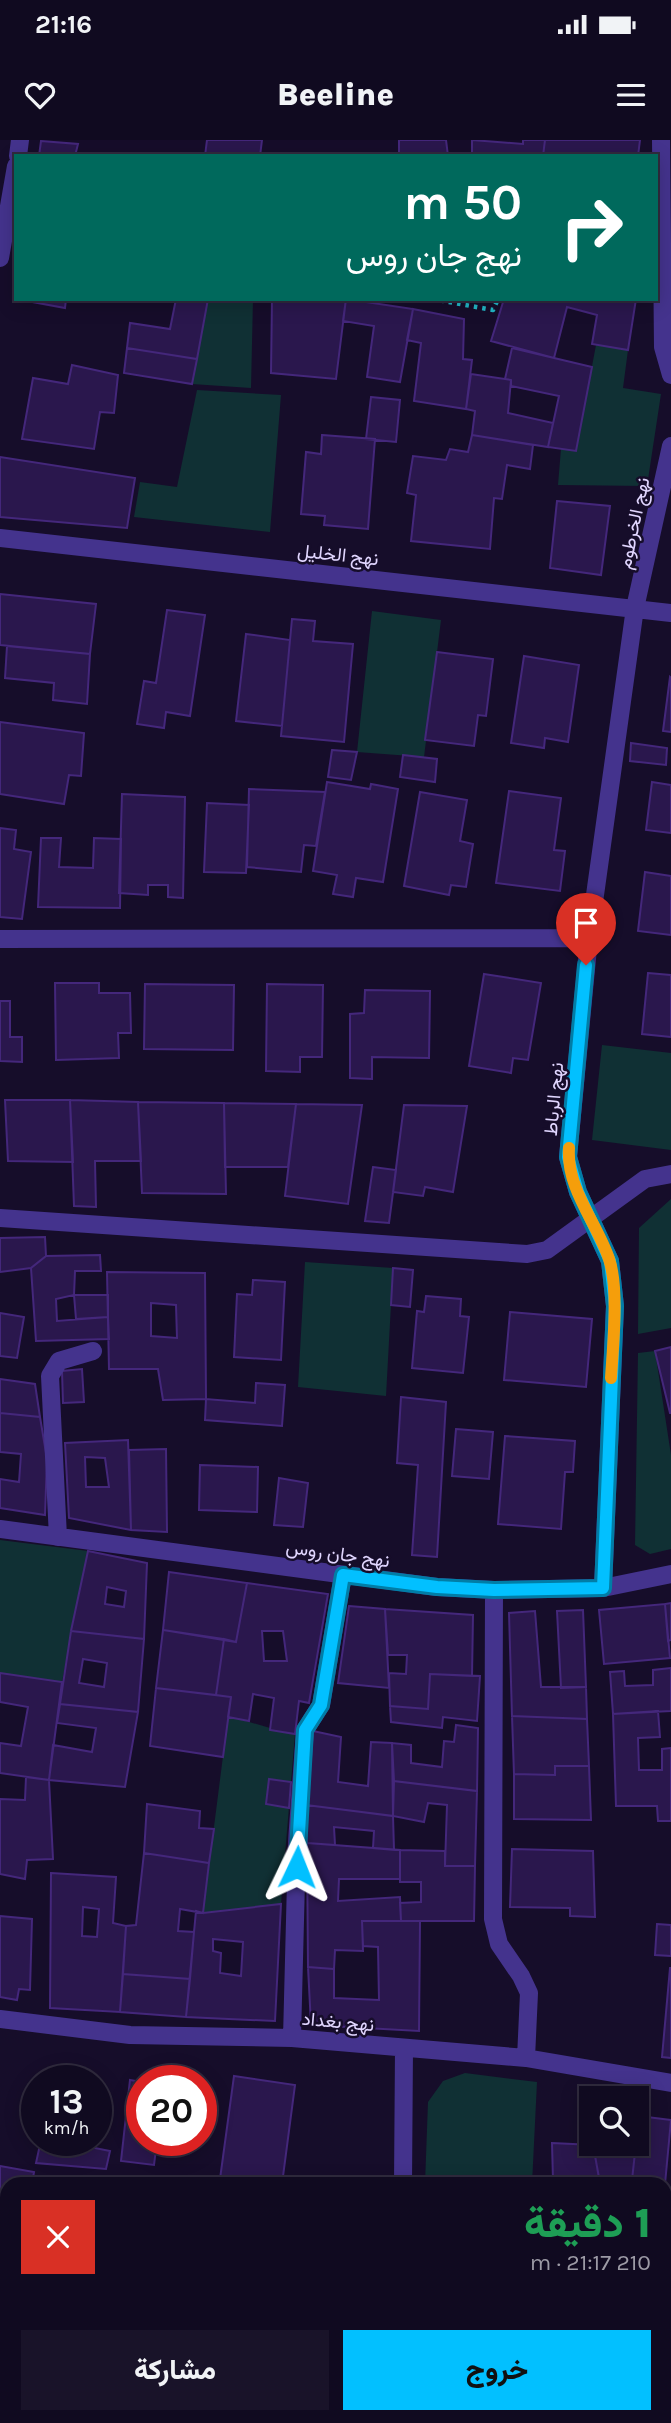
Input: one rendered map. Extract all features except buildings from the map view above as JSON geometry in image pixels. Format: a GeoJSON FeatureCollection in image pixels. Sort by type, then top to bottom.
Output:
{"type":"FeatureCollection","features":[{"type":"Feature","properties":{"kind":"street"},"geometry":{"type":"LineString","coordinates":[[661,140],[663,347],[671,375]]}},
{"type":"Feature","properties":{"kind":"street"},"geometry":{"type":"LineString","coordinates":[[0,258],[14,178]]}},
{"type":"Feature","properties":{"kind":"street","name":"نهج الخرطوم"},"geometry":{"type":"LineString","coordinates":[[635,608],[671,446]]}},
{"type":"Feature","properties":{"kind":"street","name":"نهج الخليل"},"geometry":{"type":"LineString","coordinates":[[0,538],[671,612]]}},
{"type":"Feature","properties":{"kind":"street","name":"نهج الرباط"},"geometry":{"type":"LineString","coordinates":[[603,1588],[615,1306],[610,1261],[578,1192],[568,1157],[589,938],[635,608]]}},
{"type":"Feature","properties":{"kind":"street"},"geometry":{"type":"LineString","coordinates":[[0,939],[589,938]]}},
{"type":"Feature","properties":{"kind":"street"},"geometry":{"type":"LineString","coordinates":[[0,1218],[527,1254],[547,1250],[645,1179],[671,1174]]}},
{"type":"Feature","properties":{"kind":"street"},"geometry":{"type":"LineString","coordinates":[[58,1537],[50,1376],[59,1361],[93,1350]]}},
{"type":"Feature","properties":{"kind":"street","name":"نهج جان روس"},"geometry":{"type":"LineString","coordinates":[[0,1530],[437,1587],[494,1590],[603,1588],[671,1574]]}},
{"type":"Feature","properties":{"kind":"street"},"geometry":{"type":"LineString","coordinates":[[292,2038],[297,1842],[305,1730],[321,1705],[343,1575]]}},
{"type":"Feature","properties":{"kind":"street"},"geometry":{"type":"LineString","coordinates":[[494,1590],[493,1919],[499,1944],[529,1993],[526,2058]]}},
{"type":"Feature","properties":{"kind":"street","name":"نهج بغداد"},"geometry":{"type":"LineString","coordinates":[[0,2019],[131,2035],[292,2038],[526,2058],[671,2083]]}},
{"type":"Feature","properties":{"kind":"street"},"geometry":{"type":"LineString","coordinates":[[403,2177],[404,2048]]}},
{"type":"Feature","properties":{"kind":"path"},"geometry":{"type":"LineString","coordinates":[[443,301],[493,310],[497,301]]}},
{"type":"Feature","properties":{"kind":"green space"},"geometry":{"type":"Polygon","coordinates":[[[208,301],[253,301],[251,388],[192,384],[208,301]]]}},
{"type":"Feature","properties":{"kind":"green space"},"geometry":{"type":"Polygon","coordinates":[[[596,345],[628,350],[623,388],[661,394],[647,486],[558,485],[561,449],[576,451],[596,345]]]}},
{"type":"Feature","properties":{"kind":"green space"},"geometry":{"type":"Polygon","coordinates":[[[197,390],[281,395],[270,532],[134,517],[140,482],[177,487],[197,390]]]}},
{"type":"Feature","properties":{"kind":"green space"},"geometry":{"type":"Polygon","coordinates":[[[372,611],[441,620],[424,757],[357,752],[372,611]]]}},
{"type":"Feature","properties":{"kind":"green space"},"geometry":{"type":"Polygon","coordinates":[[[602,1045],[671,1053],[671,1150],[592,1140],[602,1045]]]}},
{"type":"Feature","properties":{"kind":"green space"},"geometry":{"type":"Polygon","coordinates":[[[671,1199],[671,1328],[638,1334],[639,1228],[671,1199]]]}},
{"type":"Feature","properties":{"kind":"green space"},"geometry":{"type":"Polygon","coordinates":[[[305,1262],[393,1268],[386,1396],[298,1387],[305,1262]]]}},
{"type":"Feature","properties":{"kind":"green space"},"geometry":{"type":"Polygon","coordinates":[[[655,1351],[671,1455],[671,1549],[650,1554],[635,1545],[638,1353],[655,1351]]]}},
{"type":"Feature","properties":{"kind":"green space"},"geometry":{"type":"Polygon","coordinates":[[[0,1540],[88,1551],[62,1682],[0,1673],[0,1540]]]}},
{"type":"Feature","properties":{"kind":"green space"},"geometry":{"type":"Polygon","coordinates":[[[228,1717],[295,1734],[281,1904],[203,1913],[228,1717]]]}},
{"type":"Feature","properties":{"kind":"green space"},"geometry":{"type":"Polygon","coordinates":[[[465,2073],[537,2082],[532,2177],[425,2177],[428,2102],[443,2081],[465,2073]]]}},
{"type":"Feature","properties":{"kind":"slow traffic"},"geometry":{"type":"LineString","coordinates":[[569,1148],[568,1157],[578,1192],[610,1261],[615,1306],[611,1378]]}},
{"type":"Feature","properties":{"kind":"route"},"geometry":{"type":"LineString","coordinates":[[297,1867],[305,1730],[321,1705],[343,1575],[437,1587],[494,1590],[603,1588],[615,1306],[610,1261],[578,1192],[568,1157],[586,965]]}}]}
